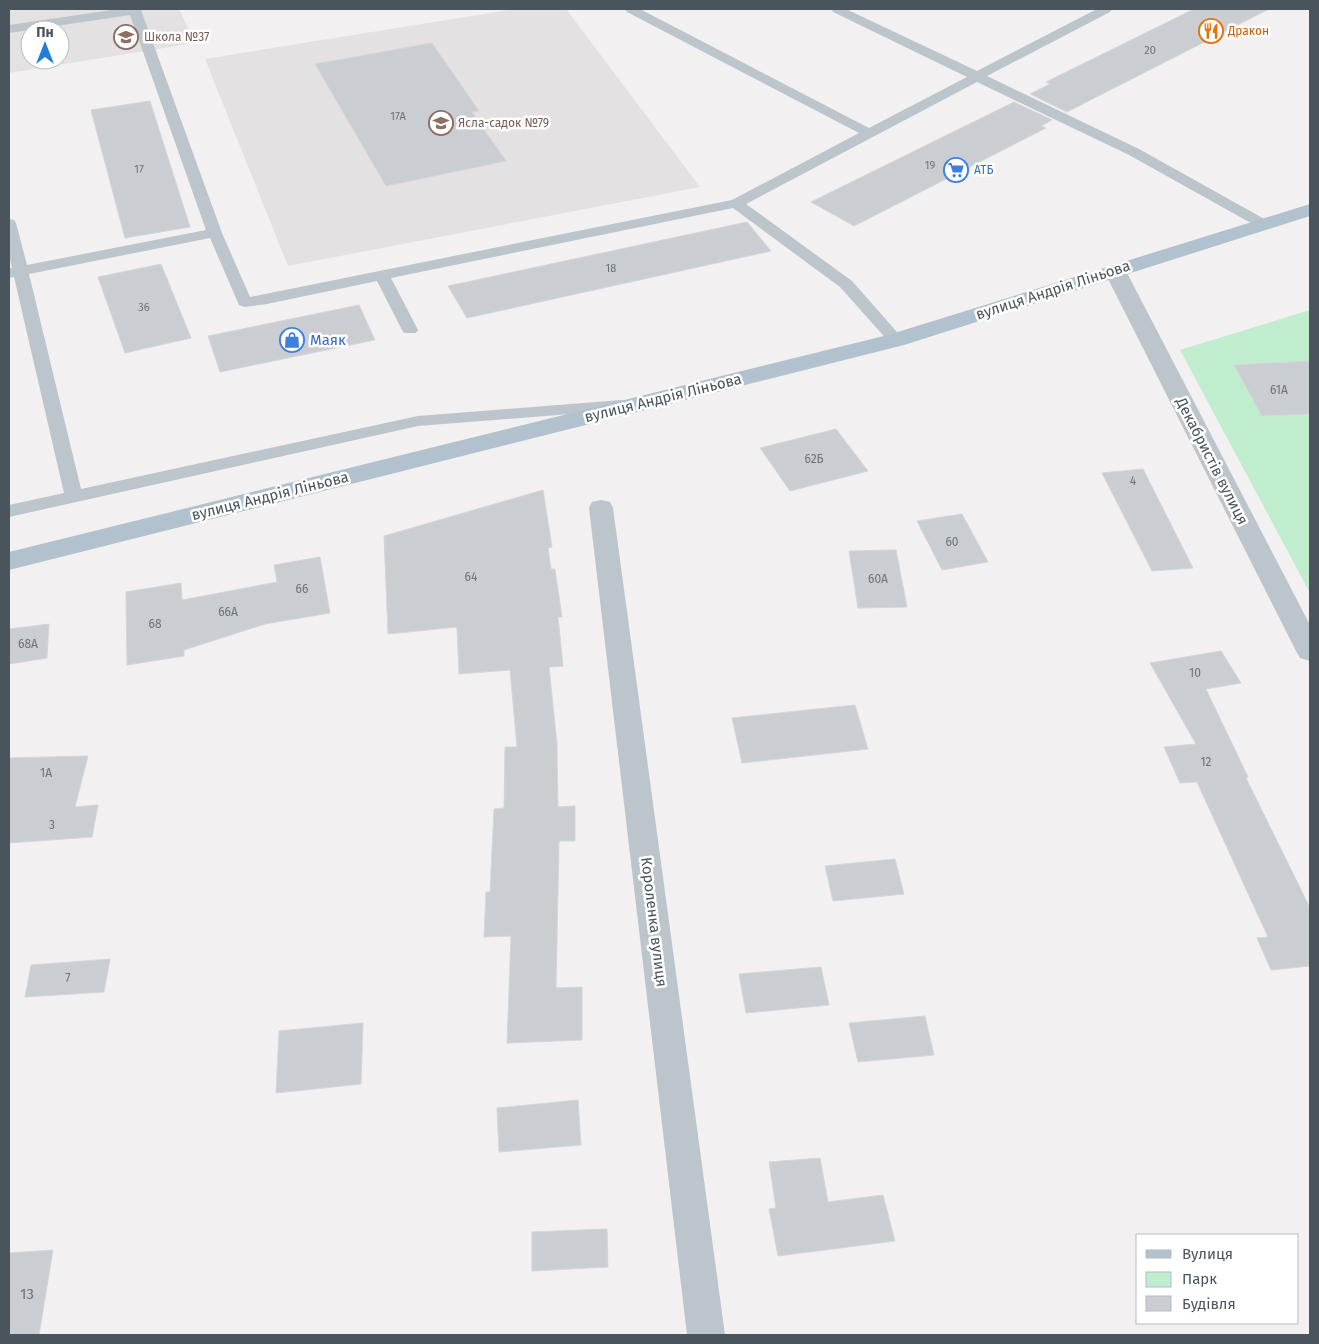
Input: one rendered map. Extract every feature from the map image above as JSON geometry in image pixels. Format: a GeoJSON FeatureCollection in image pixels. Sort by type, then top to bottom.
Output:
{"type":"FeatureCollection","features":[{"type":"Feature","properties":{"kind":"main road","name":"вулиця Андрія Ліньова"},"geometry":{"type":"LineString","coordinates":[[9,561],[896,340],[1310,210]]}},
{"type":"Feature","properties":{"kind":"street","name":"Декабристів вулиця"},"geometry":{"type":"LineString","coordinates":[[1115,271],[1310,651]]}},
{"type":"Feature","properties":{"kind":"street","name":"Короленка вулиця"},"geometry":{"type":"LineString","coordinates":[[601,508],[706,1335]]}},
{"type":"Feature","properties":{"kind":"lane"},"geometry":{"type":"LineString","coordinates":[[9,29],[134,9],[215,233],[245,302],[382,276],[736,203],[1106,9]]}},
{"type":"Feature","properties":{"kind":"lane"},"geometry":{"type":"LineString","coordinates":[[631,9],[869,133]]}},
{"type":"Feature","properties":{"kind":"lane"},"geometry":{"type":"LineString","coordinates":[[837,9],[1134,152],[1263,224]]}},
{"type":"Feature","properties":{"kind":"lane"},"geometry":{"type":"LineString","coordinates":[[736,203],[846,284],[896,340]]}},
{"type":"Feature","properties":{"kind":"lane"},"geometry":{"type":"LineString","coordinates":[[9,223],[14,272],[74,497]]}},
{"type":"Feature","properties":{"kind":"lane"},"geometry":{"type":"LineString","coordinates":[[14,272],[215,233]]}},
{"type":"Feature","properties":{"kind":"lane"},"geometry":{"type":"LineString","coordinates":[[382,276],[410,330]]}},
{"type":"Feature","properties":{"kind":"lane"},"geometry":{"type":"LineString","coordinates":[[9,511],[418,421],[636,404]]}},
{"type":"Feature","properties":{"kind":"shaded area","name":"Школа №37"},"geometry":{"type":"Polygon","coordinates":[[[9,9],[179,9],[195,43],[70,63],[70,20],[20,20],[20,70],[28,70],[9,73],[9,9]]]}},
{"type":"Feature","properties":{"kind":"shaded area","name":"Ясла-садок №79"},"geometry":{"type":"Polygon","coordinates":[[[514,9],[566,9],[700,187],[288,266],[205,59],[514,9]]]}},
{"type":"Feature","properties":{"kind":"green space"},"geometry":{"type":"Polygon","coordinates":[[[1310,310],[1310,593],[1180,350],[1310,310]]]}},
{"type":"Feature","properties":{"kind":"building"},"geometry":{"type":"Polygon","coordinates":[[[1194,9],[1269,9],[1067,112],[1030,94],[1050,84],[1046,82],[1194,9]]]}},
{"type":"Feature","properties":{"kind":"building"},"geometry":{"type":"Polygon","coordinates":[[[432,43],[479,111],[472,112],[506,161],[386,186],[315,64],[432,43]]]}},
{"type":"Feature","properties":{"kind":"building"},"geometry":{"type":"Polygon","coordinates":[[[150,101],[190,227],[125,238],[91,110],[150,101]]]}},
{"type":"Feature","properties":{"kind":"building"},"geometry":{"type":"Polygon","coordinates":[[[1014,102],[1052,120],[1041,126],[1046,128],[854,226],[811,202],[1014,102]]]}},
{"type":"Feature","properties":{"kind":"building"},"geometry":{"type":"Polygon","coordinates":[[[747,222],[771,251],[467,318],[448,286],[747,222]]]}},
{"type":"Feature","properties":{"kind":"building"},"geometry":{"type":"Polygon","coordinates":[[[161,264],[191,338],[125,353],[98,277],[161,264]]]}},
{"type":"Feature","properties":{"kind":"building"},"geometry":{"type":"Polygon","coordinates":[[[359,305],[375,340],[220,372],[208,336],[359,305]]]}},
{"type":"Feature","properties":{"kind":"building"},"geometry":{"type":"Polygon","coordinates":[[[1310,361],[1310,414],[1262,416],[1234,365],[1310,361]]]}},
{"type":"Feature","properties":{"kind":"building"},"geometry":{"type":"Polygon","coordinates":[[[836,429],[868,471],[790,491],[760,448],[836,429]]]}},
{"type":"Feature","properties":{"kind":"building"},"geometry":{"type":"Polygon","coordinates":[[[1143,469],[1193,568],[1152,571],[1102,473],[1143,469]]]}},
{"type":"Feature","properties":{"kind":"building"},"geometry":{"type":"Polygon","coordinates":[[[543,490],[552,547],[548,548],[551,569],[555,569],[562,617],[558,617],[563,666],[549,667],[557,744],[558,807],[575,806],[575,841],[559,841],[556,988],[582,987],[582,1040],[507,1043],[511,936],[484,937],[486,892],[490,892],[494,809],[504,808],[505,747],[517,747],[510,670],[459,674],[457,627],[388,634],[384,536],[543,490]]]}},
{"type":"Feature","properties":{"kind":"building"},"geometry":{"type":"Polygon","coordinates":[[[962,514],[988,562],[942,570],[917,521],[962,514]]]}},
{"type":"Feature","properties":{"kind":"building"},"geometry":{"type":"Polygon","coordinates":[[[896,550],[907,607],[858,608],[849,551],[896,550]]]}},
{"type":"Feature","properties":{"kind":"building"},"geometry":{"type":"Polygon","coordinates":[[[320,557],[330,613],[265,624],[184,650],[184,656],[127,665],[126,592],[181,583],[182,600],[277,582],[274,565],[320,557]]]}},
{"type":"Feature","properties":{"kind":"building"},"geometry":{"type":"Polygon","coordinates":[[[49,624],[47,658],[9,664],[9,629],[49,624]]]}},
{"type":"Feature","properties":{"kind":"building"},"geometry":{"type":"Polygon","coordinates":[[[1221,651],[1241,683],[1206,689],[1248,777],[1246,778],[1310,908],[1310,966],[1271,970],[1257,938],[1268,937],[1197,782],[1180,783],[1164,747],[1196,744],[1150,663],[1221,651]]]}},
{"type":"Feature","properties":{"kind":"building"},"geometry":{"type":"Polygon","coordinates":[[[855,705],[868,749],[742,763],[732,718],[855,705]]]}},
{"type":"Feature","properties":{"kind":"building"},"geometry":{"type":"Polygon","coordinates":[[[88,756],[75,807],[98,805],[92,837],[9,843],[9,758],[88,756]]]}},
{"type":"Feature","properties":{"kind":"building"},"geometry":{"type":"Polygon","coordinates":[[[895,859],[904,894],[833,901],[825,866],[895,859]]]}},
{"type":"Feature","properties":{"kind":"building"},"geometry":{"type":"Polygon","coordinates":[[[110,959],[104,992],[25,997],[31,965],[110,959]]]}},
{"type":"Feature","properties":{"kind":"building"},"geometry":{"type":"Polygon","coordinates":[[[821,967],[829,1005],[746,1013],[739,974],[821,967]]]}},
{"type":"Feature","properties":{"kind":"building"},"geometry":{"type":"Polygon","coordinates":[[[925,1016],[934,1055],[858,1062],[849,1023],[925,1016]]]}},
{"type":"Feature","properties":{"kind":"building"},"geometry":{"type":"Polygon","coordinates":[[[363,1023],[361,1084],[276,1093],[279,1031],[363,1023]]]}},
{"type":"Feature","properties":{"kind":"building"},"geometry":{"type":"Polygon","coordinates":[[[578,1100],[581,1145],[499,1152],[497,1108],[578,1100]]]}},
{"type":"Feature","properties":{"kind":"building"},"geometry":{"type":"Polygon","coordinates":[[[820,1158],[828,1202],[883,1195],[895,1241],[778,1256],[769,1209],[776,1208],[769,1162],[820,1158]]]}},
{"type":"Feature","properties":{"kind":"building"},"geometry":{"type":"Polygon","coordinates":[[[607,1229],[608,1267],[532,1271],[532,1232],[607,1229]]]}},
{"type":"Feature","properties":{"kind":"building"},"geometry":{"type":"Polygon","coordinates":[[[53,1250],[39,1335],[9,1335],[9,1253],[53,1250]]]}},
{"type":"Feature","properties":{"kind":"place","name":"Дракон"},"geometry":{"type":"Point","coordinates":[1211,31]}},
{"type":"Feature","properties":{"kind":"place","name":"Школа №37"},"geometry":{"type":"Point","coordinates":[126,37]}},
{"type":"Feature","properties":{"kind":"place","name":"Ясла-садок №79"},"geometry":{"type":"Point","coordinates":[441,123]}},
{"type":"Feature","properties":{"kind":"place","name":"АТБ"},"geometry":{"type":"Point","coordinates":[956,170]}},
{"type":"Feature","properties":{"kind":"place","name":"Маяк"},"geometry":{"type":"Point","coordinates":[292,340]}}]}
